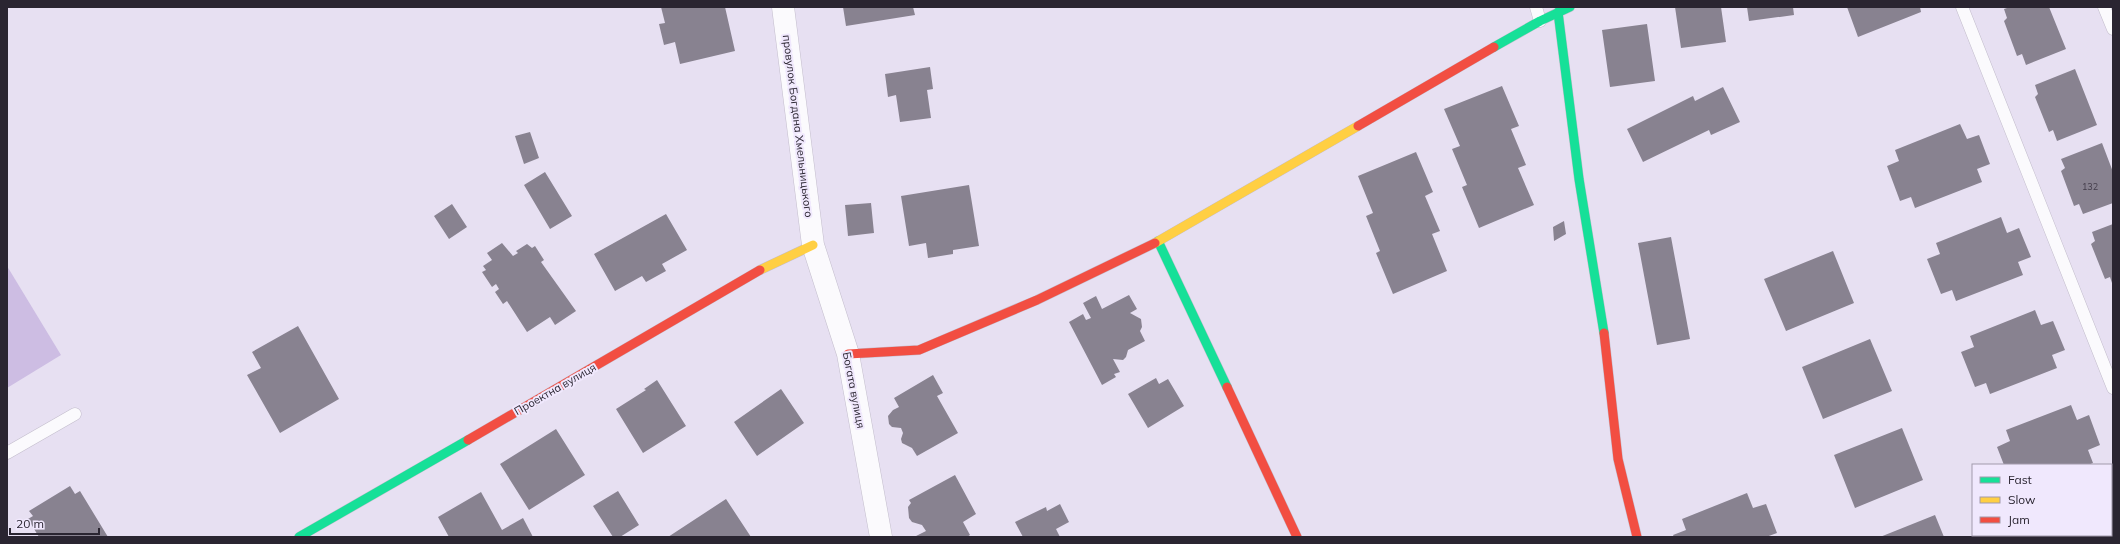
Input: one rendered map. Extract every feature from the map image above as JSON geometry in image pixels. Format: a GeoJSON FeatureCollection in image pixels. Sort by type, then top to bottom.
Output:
{"type":"FeatureCollection","features":[{"type":"Feature","properties":{"kind":"street","name":"провулок Богдана Хмельницького"},"geometry":{"type":"LineString","coordinates":[[783,7],[813,246]]}},
{"type":"Feature","properties":{"kind":"street"},"geometry":{"type":"LineString","coordinates":[[848,354],[919,350],[1037,300],[1158,241],[1540,21],[1570,7]]}},
{"type":"Feature","properties":{"kind":"street"},"geometry":{"type":"LineString","coordinates":[[1558,12],[1579,179],[1601,307],[1618,459],[1637,537]]}},
{"type":"Feature","properties":{"kind":"street"},"geometry":{"type":"LineString","coordinates":[[1158,241],[1297,537]]}},
{"type":"Feature","properties":{"kind":"street","name":"Богата вулиця"},"geometry":{"type":"LineString","coordinates":[[813,246],[848,354],[881,537]]}},
{"type":"Feature","properties":{"kind":"street","name":"Проектна вулиця"},"geometry":{"type":"LineString","coordinates":[[299,537],[554,391],[746,276],[813,246]]}},
{"type":"Feature","properties":{"kind":"lane"},"geometry":{"type":"LineString","coordinates":[[1536,7],[1540,21]]}},
{"type":"Feature","properties":{"kind":"lane"},"geometry":{"type":"LineString","coordinates":[[1962,7],[2113,388]]}},
{"type":"Feature","properties":{"kind":"lane"},"geometry":{"type":"LineString","coordinates":[[2104,7],[2113,29]]}},
{"type":"Feature","properties":{"kind":"lane"},"geometry":{"type":"LineString","coordinates":[[7,453],[75,414]]}},
{"type":"Feature","properties":{"kind":"shaded area"},"geometry":{"type":"Polygon","coordinates":[[[7,266],[61,355],[7,388],[7,266]]]}},
{"type":"Feature","properties":{"kind":"building"},"geometry":{"type":"Polygon","coordinates":[[[661,7],[725,7],[735,51],[680,64],[675,42],[664,45],[659,24],[665,23],[661,7]]]}},
{"type":"Feature","properties":{"kind":"building"},"geometry":{"type":"Polygon","coordinates":[[[843,7],[913,7],[915,15],[846,26],[843,7]]]}},
{"type":"Feature","properties":{"kind":"building"},"geometry":{"type":"Polygon","coordinates":[[[1675,7],[1721,7],[1726,42],[1681,48],[1675,7]]]}},
{"type":"Feature","properties":{"kind":"building"},"geometry":{"type":"Polygon","coordinates":[[[1747,7],[1793,7],[1794,15],[1749,21],[1747,7]]]}},
{"type":"Feature","properties":{"kind":"building"},"geometry":{"type":"Polygon","coordinates":[[[1847,7],[1920,7],[1921,12],[1858,37],[1847,7]]]}},
{"type":"Feature","properties":{"kind":"building"},"geometry":{"type":"Polygon","coordinates":[[[2010,7],[2049,7],[2066,49],[2026,65],[2022,54],[2017,56],[2004,21],[2007,18],[2004,9],[2010,7]]]}},
{"type":"Feature","properties":{"kind":"building"},"geometry":{"type":"Polygon","coordinates":[[[1647,24],[1655,81],[1610,87],[1602,30],[1647,24]]]}},
{"type":"Feature","properties":{"kind":"building"},"geometry":{"type":"Polygon","coordinates":[[[930,67],[933,89],[927,90],[931,118],[900,122],[896,95],[888,97],[885,74],[930,67]]]}},
{"type":"Feature","properties":{"kind":"building"},"geometry":{"type":"Polygon","coordinates":[[[2075,69],[2097,125],[2057,141],[2053,130],[2049,132],[2035,97],[2038,94],[2035,85],[2075,69]]]}},
{"type":"Feature","properties":{"kind":"building"},"geometry":{"type":"Polygon","coordinates":[[[1502,86],[1519,126],[1511,129],[1526,165],[1518,168],[1534,205],[1479,228],[1462,187],[1467,185],[1452,149],[1460,146],[1444,109],[1502,86]]]}},
{"type":"Feature","properties":{"kind":"building"},"geometry":{"type":"Polygon","coordinates":[[[1723,87],[1740,122],[1711,135],[1709,130],[1643,162],[1627,129],[1693,96],[1695,101],[1723,87]]]}},
{"type":"Feature","properties":{"kind":"building"},"geometry":{"type":"Polygon","coordinates":[[[1960,124],[1967,139],[1979,135],[1990,164],[1977,169],[1982,182],[1915,208],[1911,197],[1900,201],[1887,166],[1899,161],[1895,150],[1960,124]]]}},
{"type":"Feature","properties":{"kind":"building"},"geometry":{"type":"Polygon","coordinates":[[[530,132],[539,158],[524,164],[515,136],[530,132]]]}},
{"type":"Feature","properties":{"kind":"building"},"geometry":{"type":"Polygon","coordinates":[[[2102,143],[2113,172],[2113,203],[2083,214],[2079,204],[2074,206],[2061,171],[2065,168],[2061,159],[2102,143]]]}},
{"type":"Feature","properties":{"kind":"building"},"geometry":{"type":"Polygon","coordinates":[[[1416,152],[1433,192],[1425,196],[1440,231],[1432,234],[1447,271],[1393,294],[1376,253],[1380,251],[1366,216],[1373,213],[1358,176],[1416,152]]]}},
{"type":"Feature","properties":{"kind":"building"},"geometry":{"type":"Polygon","coordinates":[[[545,172],[572,216],[550,229],[524,185],[545,172]]]}},
{"type":"Feature","properties":{"kind":"building"},"geometry":{"type":"Polygon","coordinates":[[[969,185],[979,246],[953,250],[953,254],[928,258],[926,243],[909,246],[901,196],[969,185]]]}},
{"type":"Feature","properties":{"kind":"building"},"geometry":{"type":"Polygon","coordinates":[[[871,203],[874,233],[848,236],[845,205],[871,203]]]}},
{"type":"Feature","properties":{"kind":"building"},"geometry":{"type":"Polygon","coordinates":[[[452,204],[467,227],[449,239],[434,216],[452,204]]]}},
{"type":"Feature","properties":{"kind":"building"},"geometry":{"type":"Polygon","coordinates":[[[666,214],[687,250],[662,264],[666,271],[646,282],[642,276],[615,291],[594,254],[666,214]]]}},
{"type":"Feature","properties":{"kind":"building"},"geometry":{"type":"Polygon","coordinates":[[[2001,217],[2007,233],[2019,228],[2031,257],[2018,262],[2023,275],[1956,301],[1952,290],[1941,294],[1927,259],[1940,254],[1936,243],[2001,217]]]}},
{"type":"Feature","properties":{"kind":"building"},"geometry":{"type":"Polygon","coordinates":[[[1564,221],[1566,234],[1554,241],[1553,227],[1564,221]]]}},
{"type":"Feature","properties":{"kind":"building"},"geometry":{"type":"Polygon","coordinates":[[[2113,224],[2113,286],[2110,277],[2105,279],[2091,244],[2095,241],[2092,232],[2113,224]]]}},
{"type":"Feature","properties":{"kind":"building"},"geometry":{"type":"Polygon","coordinates":[[[1671,237],[1690,339],[1657,345],[1638,243],[1671,237]]]}},
{"type":"Feature","properties":{"kind":"building"},"geometry":{"type":"Polygon","coordinates":[[[502,243],[513,256],[518,253],[516,251],[527,244],[532,248],[535,246],[544,260],[541,262],[576,311],[555,325],[550,317],[527,332],[507,301],[503,304],[495,292],[499,289],[496,284],[492,287],[482,272],[486,270],[483,266],[492,260],[487,253],[502,243]]]}},
{"type":"Feature","properties":{"kind":"building"},"geometry":{"type":"Polygon","coordinates":[[[1833,251],[1854,303],[1786,331],[1764,279],[1833,251]]]}},
{"type":"Feature","properties":{"kind":"building"},"geometry":{"type":"Polygon","coordinates":[[[1129,295],[1137,309],[1130,313],[1141,319],[1142,327],[1140,331],[1145,341],[1128,350],[1126,357],[1123,360],[1113,359],[1120,372],[1114,374],[1116,377],[1102,385],[1069,322],[1083,314],[1086,320],[1091,318],[1083,303],[1096,296],[1102,309],[1129,295]]]}},
{"type":"Feature","properties":{"kind":"building"},"geometry":{"type":"Polygon","coordinates":[[[2035,310],[2041,325],[2053,321],[2065,350],[2052,355],[2057,368],[1990,394],[1986,383],[1975,387],[1961,352],[1974,347],[1970,336],[2035,310]]]}},
{"type":"Feature","properties":{"kind":"building"},"geometry":{"type":"Polygon","coordinates":[[[298,326],[339,399],[280,433],[247,375],[261,368],[252,352],[298,326]]]}},
{"type":"Feature","properties":{"kind":"building"},"geometry":{"type":"Polygon","coordinates":[[[1870,339],[1892,391],[1823,419],[1802,367],[1870,339]]]}},
{"type":"Feature","properties":{"kind":"building"},"geometry":{"type":"Polygon","coordinates":[[[933,375],[943,393],[937,396],[958,433],[917,456],[912,448],[902,443],[901,439],[903,433],[901,428],[892,427],[889,424],[888,416],[893,410],[899,407],[894,398],[933,375]]]}},
{"type":"Feature","properties":{"kind":"building"},"geometry":{"type":"Polygon","coordinates":[[[1156,378],[1159,384],[1168,379],[1184,406],[1148,428],[1128,394],[1156,378]]]}},
{"type":"Feature","properties":{"kind":"building"},"geometry":{"type":"Polygon","coordinates":[[[657,380],[686,426],[643,453],[616,409],[646,390],[644,389],[657,380]]]}},
{"type":"Feature","properties":{"kind":"building"},"geometry":{"type":"Polygon","coordinates":[[[781,389],[804,423],[757,456],[734,422],[781,389]]]}},
{"type":"Feature","properties":{"kind":"building"},"geometry":{"type":"Polygon","coordinates":[[[2071,405],[2077,420],[2089,415],[2100,445],[2088,450],[2093,463],[2090,464],[2004,464],[1997,447],[2010,441],[2006,430],[2071,405]]]}},
{"type":"Feature","properties":{"kind":"building"},"geometry":{"type":"Polygon","coordinates":[[[1902,428],[1923,480],[1855,508],[1834,455],[1902,428]]]}},
{"type":"Feature","properties":{"kind":"building"},"geometry":{"type":"Polygon","coordinates":[[[556,429],[585,475],[529,510],[500,464],[556,429]]]}},
{"type":"Feature","properties":{"kind":"building"},"geometry":{"type":"Polygon","coordinates":[[[955,475],[976,514],[963,522],[970,535],[967,537],[914,537],[926,531],[922,525],[912,522],[909,518],[908,507],[911,503],[909,500],[955,475]]]}},
{"type":"Feature","properties":{"kind":"building"},"geometry":{"type":"Polygon","coordinates":[[[70,486],[75,494],[80,491],[108,537],[39,537],[28,519],[33,516],[29,511],[70,486]]]}},
{"type":"Feature","properties":{"kind":"building"},"geometry":{"type":"Polygon","coordinates":[[[618,491],[639,525],[620,537],[613,537],[593,506],[618,491]]]}},
{"type":"Feature","properties":{"kind":"building"},"geometry":{"type":"Polygon","coordinates":[[[481,492],[502,530],[523,518],[533,537],[449,537],[438,517],[481,492]]]}},
{"type":"Feature","properties":{"kind":"building"},"geometry":{"type":"Polygon","coordinates":[[[1747,493],[1753,508],[1766,504],[1777,533],[1766,537],[1674,537],[1673,535],[1686,530],[1682,519],[1747,493]]]}},
{"type":"Feature","properties":{"kind":"building"},"geometry":{"type":"Polygon","coordinates":[[[726,499],[751,537],[668,537],[726,499]]]}},
{"type":"Feature","properties":{"kind":"building"},"geometry":{"type":"Polygon","coordinates":[[[1060,504],[1069,522],[1056,529],[1060,537],[1023,537],[1015,522],[1046,507],[1047,511],[1060,504]]]}},
{"type":"Feature","properties":{"kind":"building"},"geometry":{"type":"Polygon","coordinates":[[[1935,515],[1944,537],[1880,537],[1935,515]]]}},
{"type":"Feature","properties":{"kind":"traffic: fast"},"geometry":{"type":"LineString","coordinates":[[1494,47],[1540,21],[1570,7]]}},
{"type":"Feature","properties":{"kind":"traffic: fast"},"geometry":{"type":"LineString","coordinates":[[1558,12],[1579,179],[1604,333]]}},
{"type":"Feature","properties":{"kind":"traffic: fast"},"geometry":{"type":"LineString","coordinates":[[1158,241],[1227,387]]}},
{"type":"Feature","properties":{"kind":"traffic: fast"},"geometry":{"type":"LineString","coordinates":[[299,537],[468,440]]}},
{"type":"Feature","properties":{"kind":"traffic: slow"},"geometry":{"type":"LineString","coordinates":[[1155,243],[1358,126]]}},
{"type":"Feature","properties":{"kind":"traffic: slow"},"geometry":{"type":"LineString","coordinates":[[760,270],[813,245]]}},
{"type":"Feature","properties":{"kind":"traffic: jam"},"geometry":{"type":"LineString","coordinates":[[1358,126],[1494,47]]}},
{"type":"Feature","properties":{"kind":"traffic: jam"},"geometry":{"type":"LineString","coordinates":[[848,354],[919,350],[1037,300],[1155,243]]}},
{"type":"Feature","properties":{"kind":"traffic: jam"},"geometry":{"type":"LineString","coordinates":[[468,440],[760,270]]}},
{"type":"Feature","properties":{"kind":"traffic: jam"},"geometry":{"type":"LineString","coordinates":[[1604,333],[1618,459],[1637,537]]}},
{"type":"Feature","properties":{"kind":"traffic: jam"},"geometry":{"type":"LineString","coordinates":[[1227,387],[1297,537]]}}]}
